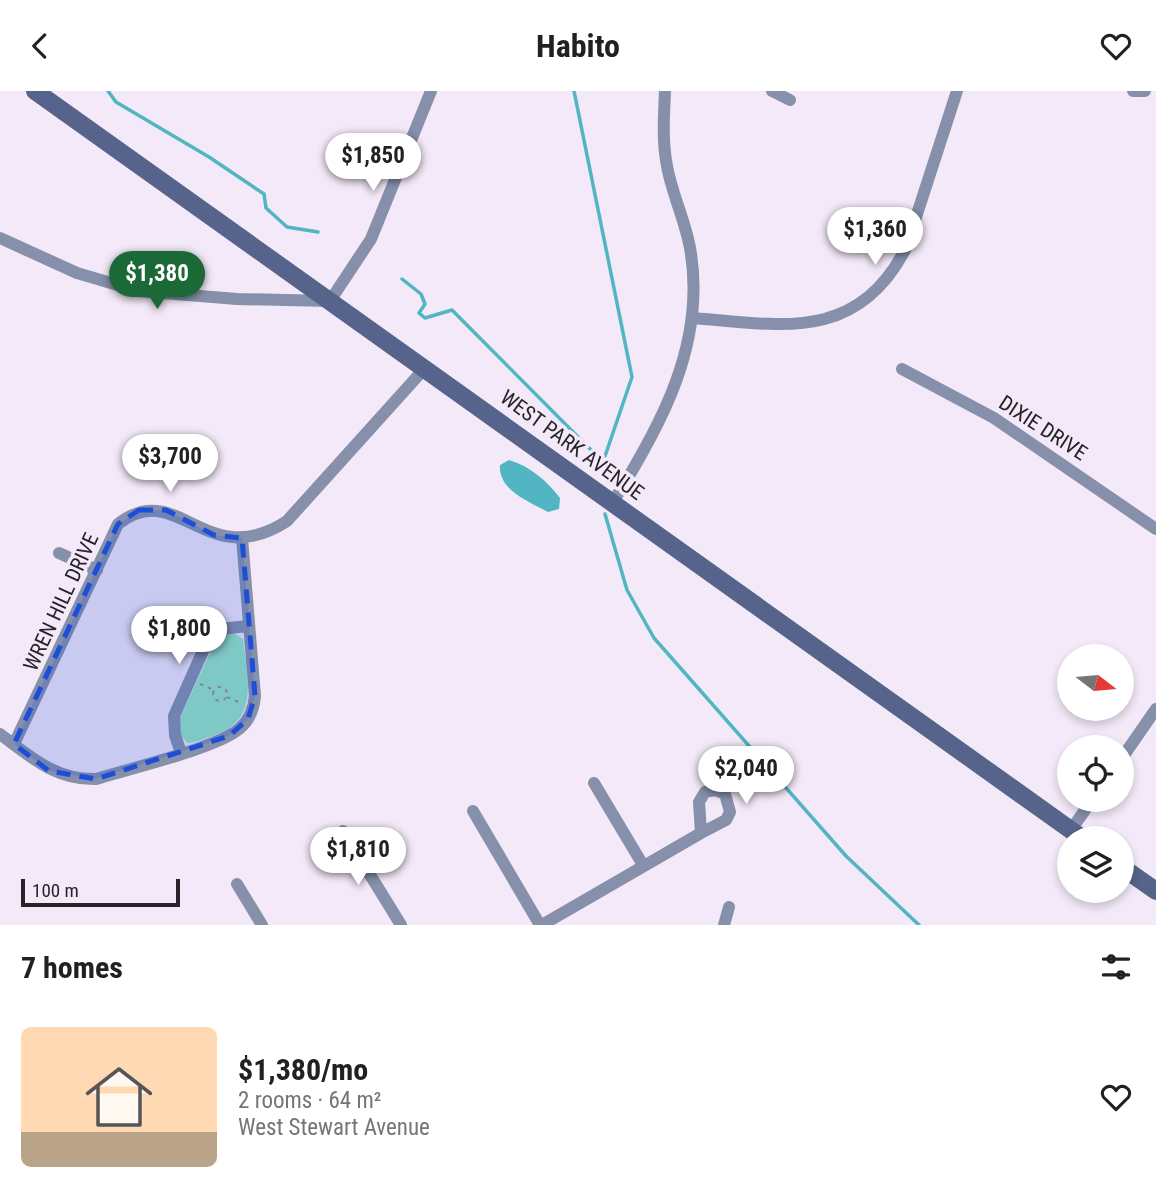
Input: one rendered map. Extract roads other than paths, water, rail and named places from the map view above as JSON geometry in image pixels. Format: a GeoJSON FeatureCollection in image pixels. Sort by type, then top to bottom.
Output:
{"type":"FeatureCollection","features":[{"type":"Feature","properties":{"kind":"main road","name":"WEST PARK AVENUE"},"geometry":{"type":"LineString","coordinates":[[35,91],[1065,826]]}},
{"type":"Feature","properties":{"kind":"main road"},"geometry":{"type":"LineString","coordinates":[[1134,875],[1156,891]]}},
{"type":"Feature","properties":{"kind":"street"},"geometry":{"type":"LineString","coordinates":[[0,238],[77,273],[138,291],[237,299],[330,301],[370,239],[431,91]]}},
{"type":"Feature","properties":{"kind":"street"},"geometry":{"type":"LineString","coordinates":[[612,502],[651,442],[690,340],[693,318],[694,286],[690,248],[667,168],[663,142],[664,91]]}},
{"type":"Feature","properties":{"kind":"street"},"geometry":{"type":"LineString","coordinates":[[772,91],[790,100]]}},
{"type":"Feature","properties":{"kind":"street"},"geometry":{"type":"LineString","coordinates":[[693,318],[796,326],[845,311],[879,287],[896,268],[906,248],[957,91]]}},
{"type":"Feature","properties":{"kind":"street"},"geometry":{"type":"LineString","coordinates":[[1133,91],[1144,91]]}},
{"type":"Feature","properties":{"kind":"street","name":"WREN HILL DRIVE"},"geometry":{"type":"LineString","coordinates":[[14,744],[118,524],[139,510],[166,510],[214,535],[242,538],[272,531],[287,521],[425,369]]}},
{"type":"Feature","properties":{"kind":"street","name":"DIXIE DRIVE"},"geometry":{"type":"LineString","coordinates":[[902,369],[994,418],[1156,529]]}},
{"type":"Feature","properties":{"kind":"street"},"geometry":{"type":"LineString","coordinates":[[0,734],[49,771],[81,779],[96,779],[229,736],[248,719],[255,696],[242,538]]}},
{"type":"Feature","properties":{"kind":"street"},"geometry":{"type":"LineString","coordinates":[[59,553],[97,570]]}},
{"type":"Feature","properties":{"kind":"street"},"geometry":{"type":"LineString","coordinates":[[181,753],[175,735],[174,716],[207,642],[220,629],[248,626]]}},
{"type":"Feature","properties":{"kind":"street"},"geometry":{"type":"LineString","coordinates":[[1134,741],[1156,709]]}},
{"type":"Feature","properties":{"kind":"street"},"geometry":{"type":"LineString","coordinates":[[594,783],[643,865]]}},
{"type":"Feature","properties":{"kind":"street"},"geometry":{"type":"LineString","coordinates":[[472,811],[541,925],[701,833]]}},
{"type":"Feature","properties":{"kind":"street"},"geometry":{"type":"LineString","coordinates":[[343,831],[401,925]]}},
{"type":"Feature","properties":{"kind":"street"},"geometry":{"type":"LineString","coordinates":[[237,884],[262,925]]}},
{"type":"Feature","properties":{"kind":"street"},"geometry":{"type":"LineString","coordinates":[[724,925],[729,907]]}},
{"type":"Feature","properties":{"kind":"water"},"geometry":{"type":"Polygon","coordinates":[[[509,460],[531,470],[550,486],[560,498],[559,509],[548,512],[509,488],[501,474],[500,465],[509,460]]]}},
{"type":"Feature","properties":{"kind":"waterway"},"geometry":{"type":"LineString","coordinates":[[108,91],[116,102],[209,157],[264,194],[266,208],[287,227],[318,232]]}},
{"type":"Feature","properties":{"kind":"waterway"},"geometry":{"type":"LineString","coordinates":[[574,91],[632,377],[603,462],[605,473]]}},
{"type":"Feature","properties":{"kind":"waterway"},"geometry":{"type":"LineString","coordinates":[[402,279],[421,294],[425,304],[419,313],[425,318],[452,310],[603,462]]}},
{"type":"Feature","properties":{"kind":"waterway"},"geometry":{"type":"LineString","coordinates":[[605,514],[627,590],[654,638],[846,856],[919,925]]}}]}
